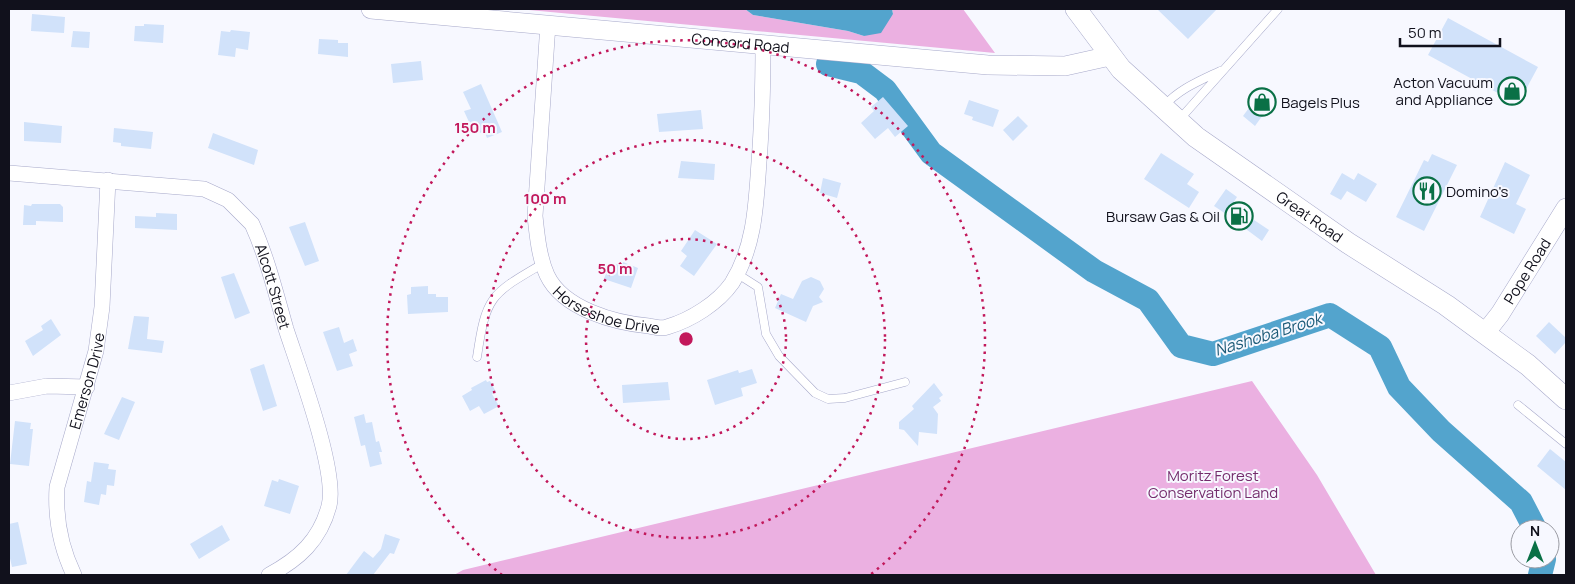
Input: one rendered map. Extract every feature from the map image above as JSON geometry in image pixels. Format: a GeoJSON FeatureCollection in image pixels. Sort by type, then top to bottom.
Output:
{"type":"FeatureCollection","features":[{"type":"Feature","properties":{"kind":"main road","name":"Great Road"},"geometry":{"type":"LineString","coordinates":[[1076,9],[1121,69],[1171,114],[1234,166],[1348,243],[1446,305],[1528,365],[1566,398]]}},
{"type":"Feature","properties":{"kind":"street","name":"Concord Road"},"geometry":{"type":"LineString","coordinates":[[370,9],[1015,66],[1065,66],[1110,56]]}},
{"type":"Feature","properties":{"kind":"street","name":"Horseshoe Drive"},"geometry":{"type":"LineString","coordinates":[[548,24],[535,216],[538,244],[548,276],[566,298],[589,311],[626,324],[666,328],[705,310],[731,284],[749,245],[755,217],[762,112],[764,44]]}},
{"type":"Feature","properties":{"kind":"street","name":"Alcott Street"},"geometry":{"type":"LineString","coordinates":[[9,173],[192,187],[213,192],[235,205],[248,218],[255,232],[320,436],[330,486],[330,504],[315,539],[305,552],[288,565],[269,575]]}},
{"type":"Feature","properties":{"kind":"street","name":"Emerson Drive"},"geometry":{"type":"LineString","coordinates":[[74,575],[57,530],[56,509],[58,487],[96,352],[102,306],[108,180]]}},
{"type":"Feature","properties":{"kind":"street","name":"Pope Road"},"geometry":{"type":"LineString","coordinates":[[1485,333],[1500,314],[1566,208]]}},
{"type":"Feature","properties":{"kind":"street"},"geometry":{"type":"LineString","coordinates":[[9,393],[47,386],[87,387]]}},
{"type":"Feature","properties":{"kind":"lane"},"geometry":{"type":"LineString","coordinates":[[1171,114],[1222,70],[1278,9]]}},
{"type":"Feature","properties":{"kind":"lane"},"geometry":{"type":"LineString","coordinates":[[1171,114],[1171,98],[1192,83],[1222,70]]}},
{"type":"Feature","properties":{"kind":"lane"},"geometry":{"type":"LineString","coordinates":[[477,357],[485,312],[493,298],[505,286],[544,263]]}},
{"type":"Feature","properties":{"kind":"lane"},"geometry":{"type":"LineString","coordinates":[[736,273],[758,287],[766,334],[779,356],[815,393],[828,399],[845,398],[905,382]]}},
{"type":"Feature","properties":{"kind":"lane"},"geometry":{"type":"LineString","coordinates":[[1518,405],[1566,444]]}},
{"type":"Feature","properties":{"kind":"green space"},"geometry":{"type":"Polygon","coordinates":[[[518,9],[745,9],[753,15],[848,31],[864,36],[893,14],[892,9],[963,9],[995,53],[518,9]]]}},
{"type":"Feature","properties":{"kind":"green space","name":"Moritz Forest Conservation Land"},"geometry":{"type":"Polygon","coordinates":[[[1252,381],[1317,475],[1376,575],[454,575],[463,570],[1252,381]]]}},
{"type":"Feature","properties":{"kind":"water"},"geometry":{"type":"Polygon","coordinates":[[[745,9],[892,9],[893,14],[881,33],[864,36],[848,31],[753,15],[745,9]]]}},
{"type":"Feature","properties":{"kind":"building"},"geometry":{"type":"Polygon","coordinates":[[[1157,9],[1217,9],[1188,39],[1157,9]]]}},
{"type":"Feature","properties":{"kind":"building"},"geometry":{"type":"Polygon","coordinates":[[[32,14],[65,17],[64,33],[31,31],[32,14]]]}},
{"type":"Feature","properties":{"kind":"building"},"geometry":{"type":"Polygon","coordinates":[[[1448,18],[1538,67],[1518,104],[1428,55],[1448,18]]]}},
{"type":"Feature","properties":{"kind":"building"},"geometry":{"type":"Polygon","coordinates":[[[144,24],[164,25],[163,43],[134,41],[135,26],[144,26],[144,24]]]}},
{"type":"Feature","properties":{"kind":"building"},"geometry":{"type":"Polygon","coordinates":[[[231,30],[250,32],[248,50],[236,48],[235,57],[218,55],[221,31],[230,32],[231,30]]]}},
{"type":"Feature","properties":{"kind":"building"},"geometry":{"type":"Polygon","coordinates":[[[73,31],[90,32],[89,48],[71,47],[73,31]]]}},
{"type":"Feature","properties":{"kind":"building"},"geometry":{"type":"Polygon","coordinates":[[[319,39],[338,40],[338,43],[348,43],[348,57],[318,54],[319,39]]]}},
{"type":"Feature","properties":{"kind":"building"},"geometry":{"type":"Polygon","coordinates":[[[421,61],[423,80],[393,83],[391,64],[421,61]]]}},
{"type":"Feature","properties":{"kind":"building"},"geometry":{"type":"Polygon","coordinates":[[[481,84],[502,132],[487,138],[484,131],[480,133],[478,129],[473,131],[464,111],[471,109],[463,92],[481,84]]]}},
{"type":"Feature","properties":{"kind":"building","name":"Bagels Plus"},"geometry":{"type":"Polygon","coordinates":[[[1263,89],[1275,98],[1255,126],[1243,116],[1263,89]]]}},
{"type":"Feature","properties":{"kind":"building"},"geometry":{"type":"Polygon","coordinates":[[[883,97],[908,126],[895,137],[888,128],[875,139],[861,123],[874,111],[871,107],[883,97]]]}},
{"type":"Feature","properties":{"kind":"building"},"geometry":{"type":"Polygon","coordinates":[[[969,100],[999,110],[993,127],[972,120],[973,117],[964,114],[969,100]]]}},
{"type":"Feature","properties":{"kind":"building"},"geometry":{"type":"Polygon","coordinates":[[[701,110],[703,129],[659,132],[657,114],[701,110]]]}},
{"type":"Feature","properties":{"kind":"building"},"geometry":{"type":"Polygon","coordinates":[[[1018,116],[1028,126],[1013,141],[1003,130],[1018,116]]]}},
{"type":"Feature","properties":{"kind":"building"},"geometry":{"type":"Polygon","coordinates":[[[24,122],[62,126],[61,143],[24,141],[24,122]]]}},
{"type":"Feature","properties":{"kind":"building"},"geometry":{"type":"Polygon","coordinates":[[[114,128],[153,132],[151,149],[121,146],[121,143],[113,142],[114,128]]]}},
{"type":"Feature","properties":{"kind":"building"},"geometry":{"type":"Polygon","coordinates":[[[213,133],[258,150],[254,165],[208,148],[213,133]]]}},
{"type":"Feature","properties":{"kind":"building"},"geometry":{"type":"Polygon","coordinates":[[[1161,153],[1194,174],[1187,184],[1199,192],[1189,208],[1144,179],[1161,153]]]}},
{"type":"Feature","properties":{"kind":"building","name":"Domino's"},"geometry":{"type":"Polygon","coordinates":[[[1432,154],[1457,165],[1424,231],[1396,217],[1424,160],[1428,162],[1432,154]]]}},
{"type":"Feature","properties":{"kind":"building"},"geometry":{"type":"Polygon","coordinates":[[[681,161],[715,164],[714,180],[678,178],[681,161]]]}},
{"type":"Feature","properties":{"kind":"building"},"geometry":{"type":"Polygon","coordinates":[[[1505,162],[1530,175],[1516,204],[1526,209],[1514,234],[1480,217],[1505,162]]]}},
{"type":"Feature","properties":{"kind":"building"},"geometry":{"type":"Polygon","coordinates":[[[1342,173],[1354,180],[1358,173],[1377,184],[1366,202],[1347,191],[1341,200],[1330,194],[1342,173]]]}},
{"type":"Feature","properties":{"kind":"building"},"geometry":{"type":"Polygon","coordinates":[[[823,178],[841,183],[837,198],[820,193],[823,178]]]}},
{"type":"Feature","properties":{"kind":"building"},"geometry":{"type":"Polygon","coordinates":[[[1226,189],[1237,197],[1226,214],[1214,206],[1226,189]]]}},
{"type":"Feature","properties":{"kind":"building"},"geometry":{"type":"Polygon","coordinates":[[[32,204],[60,204],[63,207],[63,222],[36,221],[36,225],[23,225],[24,205],[31,206],[32,204]]]}},
{"type":"Feature","properties":{"kind":"building"},"geometry":{"type":"Polygon","coordinates":[[[1233,206],[1269,230],[1262,241],[1227,215],[1233,206]]]}},
{"type":"Feature","properties":{"kind":"building"},"geometry":{"type":"Polygon","coordinates":[[[156,213],[177,214],[177,230],[135,228],[135,216],[156,217],[156,213]]]}},
{"type":"Feature","properties":{"kind":"building"},"geometry":{"type":"Polygon","coordinates":[[[305,222],[319,261],[305,266],[289,227],[305,222]]]}},
{"type":"Feature","properties":{"kind":"building"},"geometry":{"type":"Polygon","coordinates":[[[695,230],[717,244],[694,276],[680,266],[687,256],[681,251],[695,230]]]}},
{"type":"Feature","properties":{"kind":"building"},"geometry":{"type":"Polygon","coordinates":[[[610,262],[622,266],[623,262],[638,268],[631,288],[604,279],[610,262]]]}},
{"type":"Feature","properties":{"kind":"building"},"geometry":{"type":"Polygon","coordinates":[[[234,273],[250,313],[235,319],[221,277],[234,273]]]}},
{"type":"Feature","properties":{"kind":"building"},"geometry":{"type":"Polygon","coordinates":[[[811,277],[820,281],[824,289],[819,297],[823,302],[813,306],[806,322],[775,308],[781,294],[793,299],[802,281],[811,277]]]}},
{"type":"Feature","properties":{"kind":"building"},"geometry":{"type":"Polygon","coordinates":[[[428,286],[428,294],[436,294],[436,297],[448,297],[448,312],[408,314],[407,295],[411,294],[411,287],[428,286]]]}},
{"type":"Feature","properties":{"kind":"building"},"geometry":{"type":"Polygon","coordinates":[[[134,316],[149,317],[147,339],[164,341],[162,353],[128,349],[134,316]]]}},
{"type":"Feature","properties":{"kind":"building"},"geometry":{"type":"Polygon","coordinates":[[[51,319],[61,335],[33,356],[25,341],[43,330],[41,326],[51,319]]]}},
{"type":"Feature","properties":{"kind":"building"},"geometry":{"type":"Polygon","coordinates":[[[1549,322],[1566,338],[1566,342],[1555,354],[1536,336],[1549,322]]]}},
{"type":"Feature","properties":{"kind":"building"},"geometry":{"type":"Polygon","coordinates":[[[339,327],[344,343],[353,339],[357,351],[349,354],[353,366],[337,371],[323,332],[339,327]]]}},
{"type":"Feature","properties":{"kind":"building"},"geometry":{"type":"Polygon","coordinates":[[[264,364],[277,406],[263,411],[250,369],[264,364]]]}},
{"type":"Feature","properties":{"kind":"building"},"geometry":{"type":"Polygon","coordinates":[[[752,369],[757,383],[741,388],[743,396],[715,405],[707,380],[738,370],[739,373],[752,369]]]}},
{"type":"Feature","properties":{"kind":"building"},"geometry":{"type":"Polygon","coordinates":[[[486,380],[487,382],[490,381],[496,392],[492,394],[499,406],[484,414],[479,406],[470,411],[462,396],[472,390],[471,388],[486,380]]]}},
{"type":"Feature","properties":{"kind":"building"},"geometry":{"type":"Polygon","coordinates":[[[668,382],[670,400],[623,403],[622,385],[668,382]]]}},
{"type":"Feature","properties":{"kind":"building"},"geometry":{"type":"Polygon","coordinates":[[[934,383],[943,395],[939,398],[941,401],[933,407],[938,414],[937,434],[919,432],[918,446],[904,430],[899,429],[899,422],[914,409],[912,406],[934,383]]]}},
{"type":"Feature","properties":{"kind":"building"},"geometry":{"type":"Polygon","coordinates":[[[122,397],[135,402],[119,440],[104,434],[122,397]]]}},
{"type":"Feature","properties":{"kind":"building"},"geometry":{"type":"Polygon","coordinates":[[[364,414],[366,423],[372,422],[376,442],[379,441],[382,452],[379,452],[382,464],[370,467],[365,445],[361,446],[354,417],[364,414]]]}},
{"type":"Feature","properties":{"kind":"building"},"geometry":{"type":"Polygon","coordinates":[[[15,421],[31,423],[30,429],[33,429],[29,466],[10,464],[15,421]]]}},
{"type":"Feature","properties":{"kind":"building"},"geometry":{"type":"Polygon","coordinates":[[[1550,449],[1566,462],[1566,490],[1537,466],[1550,449]]]}},
{"type":"Feature","properties":{"kind":"building"},"geometry":{"type":"Polygon","coordinates":[[[94,462],[109,464],[108,469],[116,470],[114,486],[107,485],[106,495],[101,494],[99,505],[84,502],[87,481],[91,482],[94,462]]]}},
{"type":"Feature","properties":{"kind":"building"},"geometry":{"type":"Polygon","coordinates":[[[279,479],[299,486],[290,514],[264,506],[272,480],[278,482],[279,479]]]}},
{"type":"Feature","properties":{"kind":"building"},"geometry":{"type":"Polygon","coordinates":[[[18,522],[27,564],[12,567],[9,554],[9,524],[18,522]]]}},
{"type":"Feature","properties":{"kind":"building"},"geometry":{"type":"Polygon","coordinates":[[[222,525],[230,540],[199,559],[190,544],[222,525]]]}},
{"type":"Feature","properties":{"kind":"building"},"geometry":{"type":"Polygon","coordinates":[[[385,534],[400,539],[394,554],[390,553],[373,575],[346,575],[364,551],[373,558],[381,549],[385,534]]]}},
{"type":"Feature","properties":{"kind":"waterway","name":"Nashoba Brook"},"geometry":{"type":"LineString","coordinates":[[828,64],[861,72],[885,90],[931,153],[1094,271],[1148,300],[1181,346],[1213,354],[1330,315],[1380,347],[1399,387],[1441,431],[1521,502],[1530,519]]}},
{"type":"Feature","properties":{"kind":"waterway","name":"Nashoba Brook"},"geometry":{"type":"LineString","coordinates":[[1540,575],[1542,569]]}},
{"type":"Feature","properties":{"kind":"place","name":"Acton Vacuum and Appliance"},"geometry":{"type":"Point","coordinates":[1512,91]}},
{"type":"Feature","properties":{"kind":"place","name":"Bagels Plus"},"geometry":{"type":"Point","coordinates":[1262,102]}},
{"type":"Feature","properties":{"kind":"place","name":"Domino's"},"geometry":{"type":"Point","coordinates":[1427,191]}},
{"type":"Feature","properties":{"kind":"place","name":"Bursaw Gas & Oil"},"geometry":{"type":"Point","coordinates":[1239,216]}}]}
